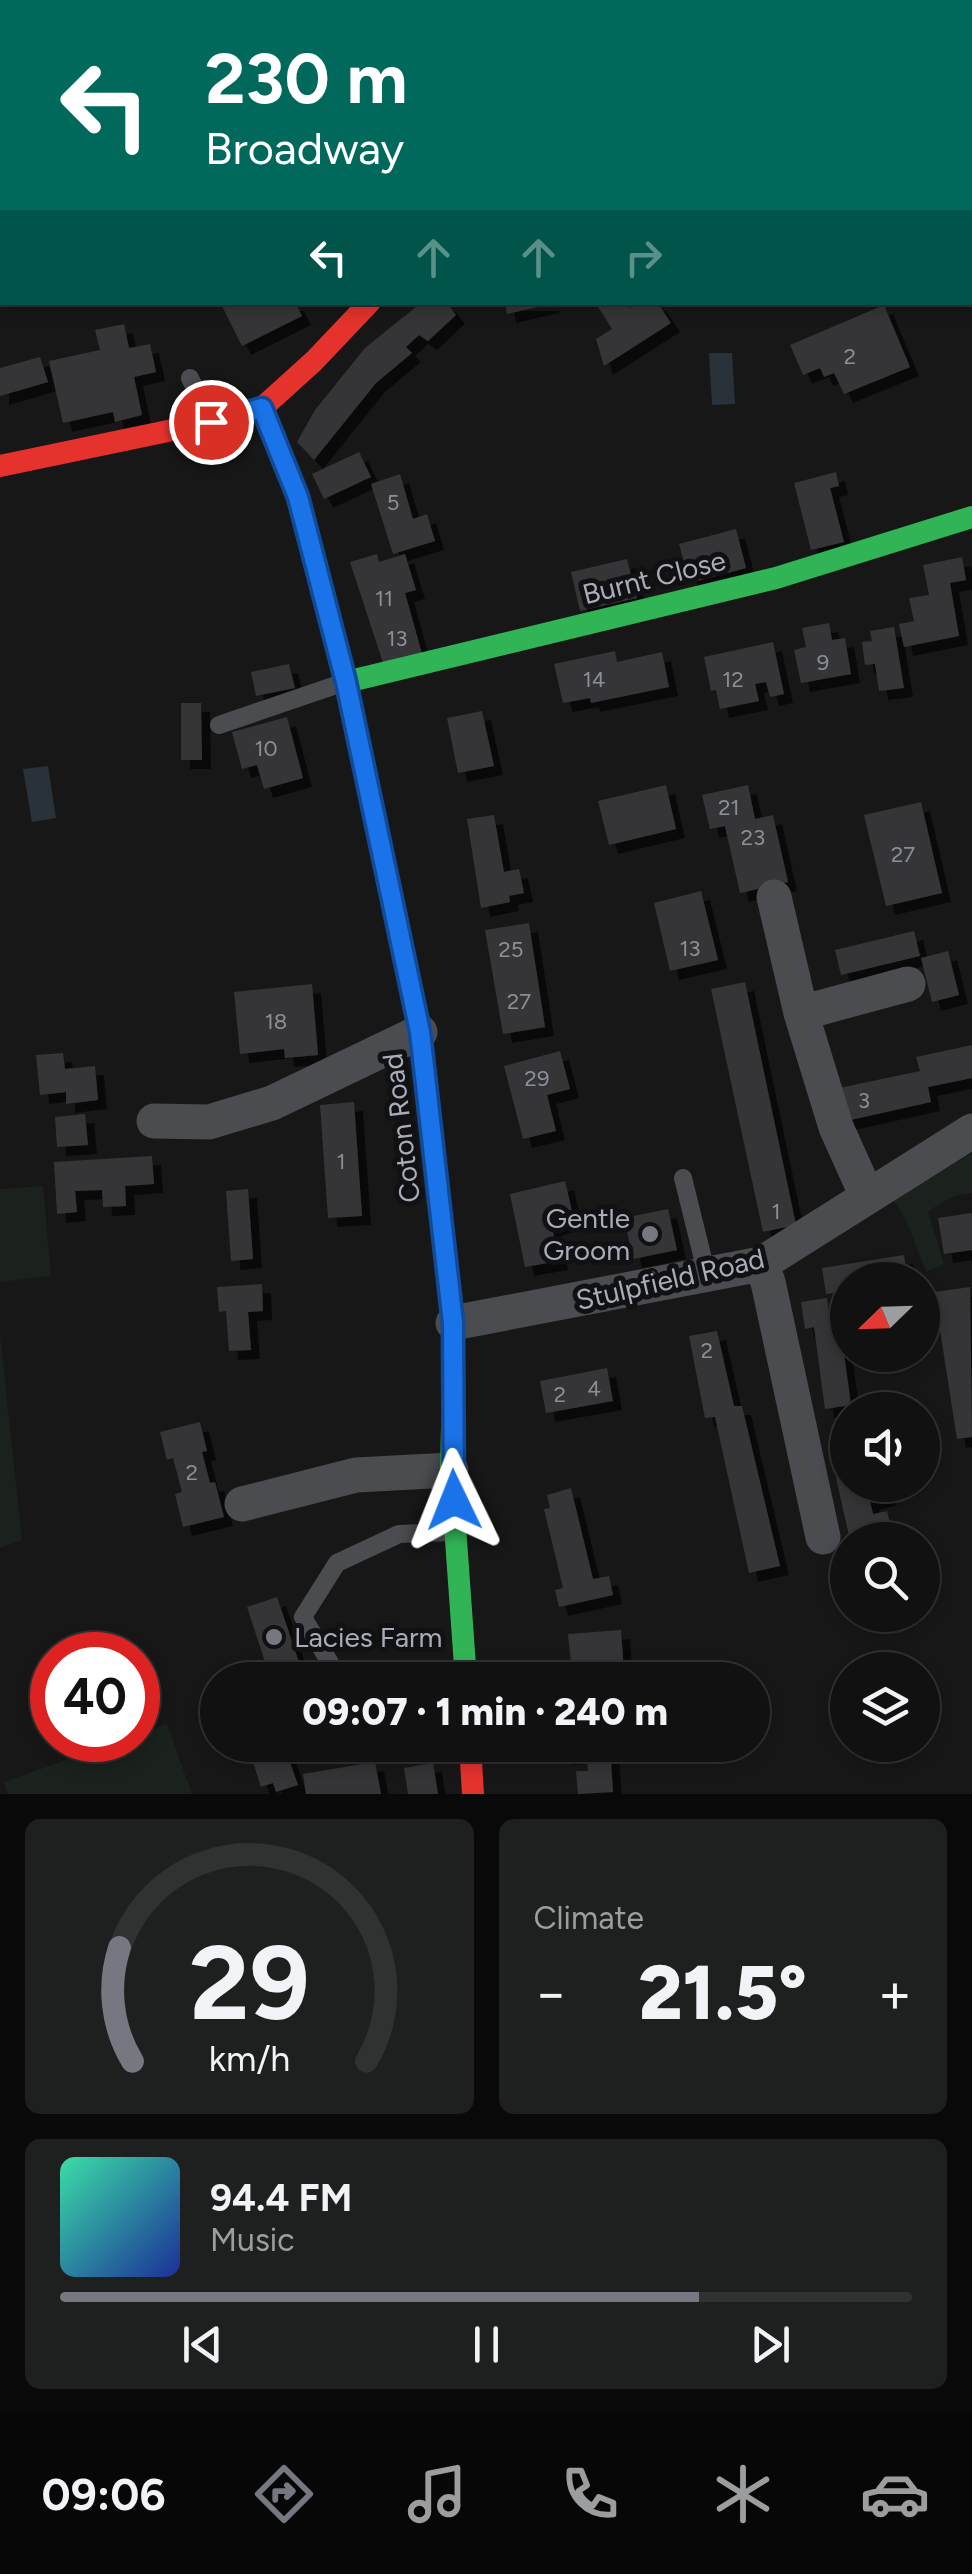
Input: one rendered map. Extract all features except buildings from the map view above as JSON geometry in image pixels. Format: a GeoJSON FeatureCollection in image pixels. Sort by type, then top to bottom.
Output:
{"type":"FeatureCollection","features":[{"type":"Feature","properties":{"kind":"street"},"geometry":{"type":"LineString","coordinates":[[0,466],[262,408],[367,305]]}},
{"type":"Feature","properties":{"kind":"street","name":"Coton Road"},"geometry":{"type":"LineString","coordinates":[[262,408],[298,497],[346,682],[420,1032],[453,1323],[451,1470],[465,1662]]}},
{"type":"Feature","properties":{"kind":"street","name":"Burnt Close"},"geometry":{"type":"LineString","coordinates":[[346,682],[776,578],[972,516]]}},
{"type":"Feature","properties":{"kind":"street"},"geometry":{"type":"LineString","coordinates":[[774,896],[801,1013],[836,1126],[867,1196]]}},
{"type":"Feature","properties":{"kind":"street"},"geometry":{"type":"LineString","coordinates":[[801,1013],[908,984]]}},
{"type":"Feature","properties":{"kind":"street"},"geometry":{"type":"LineString","coordinates":[[154,1121],[209,1122],[272,1104],[420,1032]]}},
{"type":"Feature","properties":{"kind":"street","name":"Stulpfield Road"},"geometry":{"type":"LineString","coordinates":[[453,1323],[761,1264],[972,1132]]}},
{"type":"Feature","properties":{"kind":"street"},"geometry":{"type":"LineString","coordinates":[[761,1264],[823,1537]]}},
{"type":"Feature","properties":{"kind":"street"},"geometry":{"type":"LineString","coordinates":[[242,1504],[356,1474],[451,1470]]}},
{"type":"Feature","properties":{"kind":"street"},"geometry":{"type":"LineString","coordinates":[[471,1762],[473,1794]]}},
{"type":"Feature","properties":{"kind":"lane"},"geometry":{"type":"LineString","coordinates":[[190,378],[211,422]]}},
{"type":"Feature","properties":{"kind":"lane"},"geometry":{"type":"LineString","coordinates":[[219,725],[346,682]]}},
{"type":"Feature","properties":{"kind":"lane"},"geometry":{"type":"LineString","coordinates":[[683,1178],[708,1275]]}},
{"type":"Feature","properties":{"kind":"lane"},"geometry":{"type":"LineString","coordinates":[[329,1662],[303,1617],[337,1563],[399,1534],[456,1532]]}},
{"type":"Feature","properties":{"kind":"shaded area"},"geometry":{"type":"Polygon","coordinates":[[[709,353],[732,353],[735,404],[712,405],[709,353]]]}},
{"type":"Feature","properties":{"kind":"shaded area"},"geometry":{"type":"Polygon","coordinates":[[[48,766],[56,818],[32,822],[23,769],[48,766]]]}},
{"type":"Feature","properties":{"kind":"shaded area"},"geometry":{"type":"Polygon","coordinates":[[[972,1153],[972,1193],[954,1196],[928,1211],[944,1264],[922,1262],[893,1199],[972,1153]]]}},
{"type":"Feature","properties":{"kind":"shaded area"},"geometry":{"type":"Polygon","coordinates":[[[43,1186],[51,1276],[0,1282],[0,1189],[43,1186]]]}},
{"type":"Feature","properties":{"kind":"shaded area"},"geometry":{"type":"Polygon","coordinates":[[[0,1334],[22,1540],[0,1548],[0,1334]]]}},
{"type":"Feature","properties":{"kind":"shaded area"},"geometry":{"type":"Polygon","coordinates":[[[167,1724],[192,1794],[8,1794],[4,1782],[60,1762],[160,1762],[160,1727],[167,1724]]]}},
{"type":"Feature","properties":{"kind":"traffic: fast"},"geometry":{"type":"LineString","coordinates":[[262,408],[297,497],[346,682],[413,998]]}},
{"type":"Feature","properties":{"kind":"traffic: fast"},"geometry":{"type":"LineString","coordinates":[[346,682],[776,578],[972,517]]}},
{"type":"Feature","properties":{"kind":"traffic: fast"},"geometry":{"type":"LineString","coordinates":[[452,1428],[451,1470],[465,1662]]}},
{"type":"Feature","properties":{"kind":"traffic: jam"},"geometry":{"type":"LineString","coordinates":[[0,466],[262,408],[367,305]]}},
{"type":"Feature","properties":{"kind":"traffic: jam"},"geometry":{"type":"LineString","coordinates":[[413,998],[453,1323],[452,1428]]}},
{"type":"Feature","properties":{"kind":"traffic: jam"},"geometry":{"type":"LineString","coordinates":[[471,1762],[473,1794]]}},
{"type":"Feature","properties":{"kind":"place","name":"Gentle Groom"},"geometry":{"type":"Point","coordinates":[650,1234]}},
{"type":"Feature","properties":{"kind":"place","name":"Lacies Farm"},"geometry":{"type":"Point","coordinates":[274,1637]}},
{"type":"Feature","properties":{"kind":"route"},"geometry":{"type":"LineString","coordinates":[[211,422],[262,408],[298,497],[346,682],[420,1032],[453,1323],[454,1500]]}}]}
